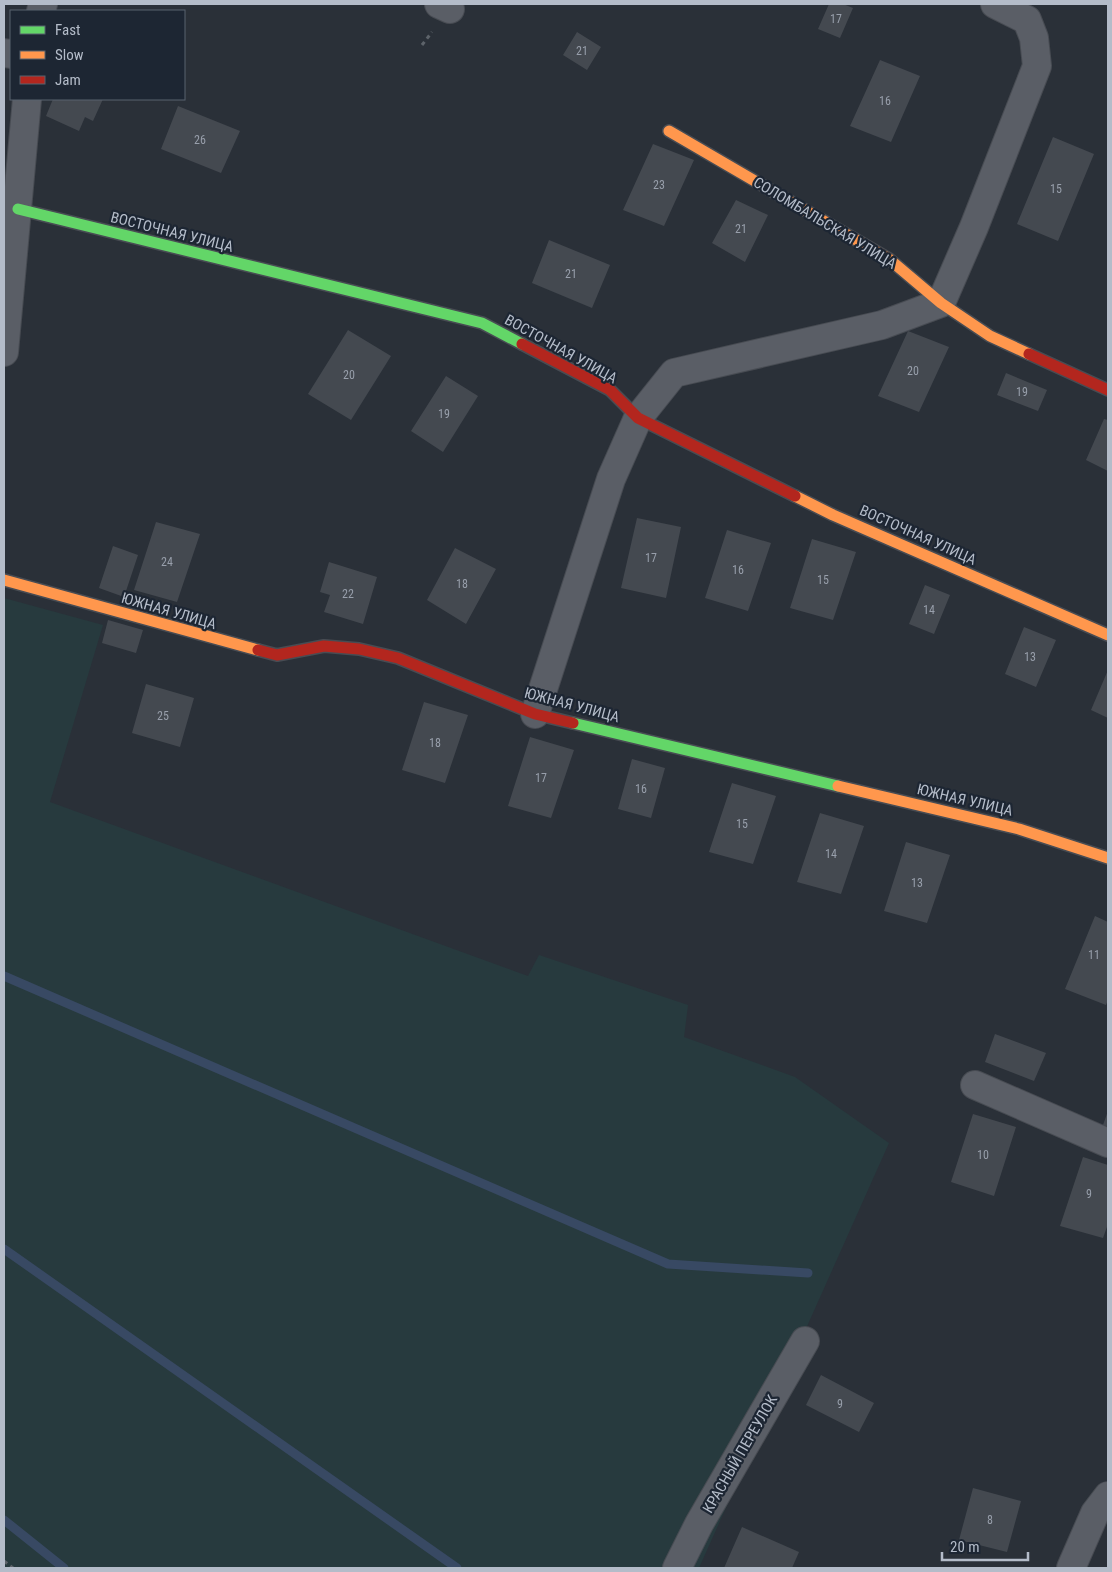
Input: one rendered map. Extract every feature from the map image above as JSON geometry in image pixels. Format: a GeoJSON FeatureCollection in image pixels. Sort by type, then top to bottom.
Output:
{"type":"FeatureCollection","features":[{"type":"Feature","properties":{"kind":"street"},"geometry":{"type":"LineString","coordinates":[[535,714],[611,480],[638,418],[674,373],[882,325],[941,303],[974,227],[1037,66],[1034,38],[1027,20],[995,4]]}},
{"type":"Feature","properties":{"kind":"street"},"geometry":{"type":"LineString","coordinates":[[4,352],[27,100]]}},
{"type":"Feature","properties":{"kind":"street","name":"СОЛОМБАЛЬСКАЯ УЛИЦА"},"geometry":{"type":"LineString","coordinates":[[669,131],[890,259],[941,303],[990,336],[1108,390]]}},
{"type":"Feature","properties":{"kind":"street","name":"ВОСТОЧНАЯ УЛИЦА"},"geometry":{"type":"LineString","coordinates":[[18,209],[482,323],[610,390],[638,418],[833,515],[1108,635]]}},
{"type":"Feature","properties":{"kind":"street","name":"ЮЖНАЯ УЛИЦА"},"geometry":{"type":"LineString","coordinates":[[4,580],[277,655],[324,646],[359,649],[398,658],[535,714],[1019,828],[1108,858]]}},
{"type":"Feature","properties":{"kind":"street"},"geometry":{"type":"LineString","coordinates":[[975,1085],[1108,1143]]}},
{"type":"Feature","properties":{"kind":"street","name":"КРАСНЫЙ ПЕРЕУЛОК"},"geometry":{"type":"LineString","coordinates":[[677,1568],[699,1524],[805,1342]]}},
{"type":"Feature","properties":{"kind":"street"},"geometry":{"type":"LineString","coordinates":[[1071,1568],[1095,1513],[1108,1496]]}},
{"type":"Feature","properties":{"kind":"path"},"geometry":{"type":"LineString","coordinates":[[4,1560],[13,1568]]}},
{"type":"Feature","properties":{"kind":"green space"},"geometry":{"type":"Polygon","coordinates":[[[4,598],[103,625],[50,802],[528,976],[539,955],[688,1005],[684,1037],[795,1077],[889,1143],[699,1568],[4,1568],[4,598]]]}},
{"type":"Feature","properties":{"kind":"building"},"geometry":{"type":"Polygon","coordinates":[[[829,4],[843,4],[853,8],[840,38],[818,29],[829,4]]]}},
{"type":"Feature","properties":{"kind":"building"},"geometry":{"type":"Polygon","coordinates":[[[577,32],[601,47],[587,70],[563,55],[577,32]]]}},
{"type":"Feature","properties":{"kind":"building"},"geometry":{"type":"Polygon","coordinates":[[[880,60],[920,76],[891,142],[850,126],[880,60]]]}},
{"type":"Feature","properties":{"kind":"building"},"geometry":{"type":"Polygon","coordinates":[[[53,100],[103,100],[93,121],[85,117],[79,131],[46,116],[53,100]]]}},
{"type":"Feature","properties":{"kind":"building"},"geometry":{"type":"Polygon","coordinates":[[[178,106],[240,131],[221,173],[161,149],[178,106]]]}},
{"type":"Feature","properties":{"kind":"building"},"geometry":{"type":"Polygon","coordinates":[[[1053,137],[1094,154],[1058,241],[1017,224],[1053,137]]]}},
{"type":"Feature","properties":{"kind":"building"},"geometry":{"type":"Polygon","coordinates":[[[653,144],[694,160],[664,226],[623,210],[653,144]]]}},
{"type":"Feature","properties":{"kind":"building"},"geometry":{"type":"Polygon","coordinates":[[[736,200],[768,215],[745,262],[712,243],[736,200]]]}},
{"type":"Feature","properties":{"kind":"building"},"geometry":{"type":"Polygon","coordinates":[[[549,240],[610,265],[592,308],[532,283],[549,240]]]}},
{"type":"Feature","properties":{"kind":"building"},"geometry":{"type":"Polygon","coordinates":[[[348,330],[391,356],[351,420],[308,394],[348,330]]]}},
{"type":"Feature","properties":{"kind":"building"},"geometry":{"type":"Polygon","coordinates":[[[908,331],[949,347],[919,412],[878,396],[908,331]]]}},
{"type":"Feature","properties":{"kind":"building"},"geometry":{"type":"Polygon","coordinates":[[[1006,373],[1047,390],[1038,411],[997,395],[1006,373]]]}},
{"type":"Feature","properties":{"kind":"building"},"geometry":{"type":"Polygon","coordinates":[[[446,376],[478,396],[443,452],[411,431],[446,376]]]}},
{"type":"Feature","properties":{"kind":"building"},"geometry":{"type":"Polygon","coordinates":[[[1104,419],[1108,420],[1108,471],[1086,460],[1104,419]]]}},
{"type":"Feature","properties":{"kind":"building"},"geometry":{"type":"Polygon","coordinates":[[[637,518],[681,527],[666,598],[621,588],[637,518]]]}},
{"type":"Feature","properties":{"kind":"building"},"geometry":{"type":"Polygon","coordinates":[[[156,522],[200,534],[177,602],[134,590],[156,522]]]}},
{"type":"Feature","properties":{"kind":"building"},"geometry":{"type":"Polygon","coordinates":[[[727,530],[771,543],[748,611],[705,598],[727,530]]]}},
{"type":"Feature","properties":{"kind":"building"},"geometry":{"type":"Polygon","coordinates":[[[812,539],[856,552],[833,620],[790,608],[812,539]]]}},
{"type":"Feature","properties":{"kind":"building"},"geometry":{"type":"Polygon","coordinates":[[[113,546],[138,555],[124,597],[99,588],[113,546]]]}},
{"type":"Feature","properties":{"kind":"building"},"geometry":{"type":"Polygon","coordinates":[[[455,548],[496,569],[466,624],[427,600],[455,548]]]}},
{"type":"Feature","properties":{"kind":"building"},"geometry":{"type":"Polygon","coordinates":[[[329,562],[377,577],[363,624],[324,612],[330,595],[320,592],[329,562]]]}},
{"type":"Feature","properties":{"kind":"building"},"geometry":{"type":"Polygon","coordinates":[[[925,585],[950,595],[934,634],[909,624],[925,585]]]}},
{"type":"Feature","properties":{"kind":"building"},"geometry":{"type":"Polygon","coordinates":[[[108,620],[143,630],[136,653],[102,643],[108,620]]]}},
{"type":"Feature","properties":{"kind":"building"},"geometry":{"type":"Polygon","coordinates":[[[1024,627],[1056,640],[1036,687],[1005,674],[1024,627]]]}},
{"type":"Feature","properties":{"kind":"building"},"geometry":{"type":"Polygon","coordinates":[[[1108,670],[1108,718],[1091,710],[1108,670]]]}},
{"type":"Feature","properties":{"kind":"building"},"geometry":{"type":"Polygon","coordinates":[[[146,684],[194,698],[180,747],[132,733],[146,684]]]}},
{"type":"Feature","properties":{"kind":"building"},"geometry":{"type":"Polygon","coordinates":[[[424,702],[468,715],[445,783],[402,770],[424,702]]]}},
{"type":"Feature","properties":{"kind":"building"},"geometry":{"type":"Polygon","coordinates":[[[530,737],[574,750],[551,818],[508,806],[530,737]]]}},
{"type":"Feature","properties":{"kind":"building"},"geometry":{"type":"Polygon","coordinates":[[[632,759],[665,768],[651,818],[618,809],[632,759]]]}},
{"type":"Feature","properties":{"kind":"building"},"geometry":{"type":"Polygon","coordinates":[[[732,783],[776,796],[753,864],[709,852],[732,783]]]}},
{"type":"Feature","properties":{"kind":"building"},"geometry":{"type":"Polygon","coordinates":[[[820,813],[864,826],[841,894],[797,882],[820,813]]]}},
{"type":"Feature","properties":{"kind":"building"},"geometry":{"type":"Polygon","coordinates":[[[906,842],[950,855],[927,923],[884,911],[906,842]]]}},
{"type":"Feature","properties":{"kind":"building"},"geometry":{"type":"Polygon","coordinates":[[[1095,916],[1108,922],[1108,1000],[1106,1005],[1065,989],[1095,916]]]}},
{"type":"Feature","properties":{"kind":"building"},"geometry":{"type":"Polygon","coordinates":[[[995,1034],[1046,1053],[1034,1081],[985,1062],[995,1034]]]}},
{"type":"Feature","properties":{"kind":"building"},"geometry":{"type":"Polygon","coordinates":[[[1108,1111],[1108,1127],[1103,1125],[1108,1111]]]}},
{"type":"Feature","properties":{"kind":"building"},"geometry":{"type":"Polygon","coordinates":[[[973,1114],[1016,1127],[994,1196],[951,1182],[973,1114]]]}},
{"type":"Feature","properties":{"kind":"building"},"geometry":{"type":"Polygon","coordinates":[[[1083,1157],[1108,1165],[1108,1224],[1103,1238],[1060,1226],[1083,1157]]]}},
{"type":"Feature","properties":{"kind":"building"},"geometry":{"type":"Polygon","coordinates":[[[821,1375],[874,1403],[859,1432],[806,1405],[821,1375]]]}},
{"type":"Feature","properties":{"kind":"building"},"geometry":{"type":"Polygon","coordinates":[[[973,1488],[1021,1501],[1007,1552],[959,1540],[973,1488]]]}},
{"type":"Feature","properties":{"kind":"building"},"geometry":{"type":"Polygon","coordinates":[[[742,1527],[799,1552],[792,1568],[724,1568],[742,1527]]]}},
{"type":"Feature","properties":{"kind":"waterway"},"geometry":{"type":"LineString","coordinates":[[4,976],[668,1264],[808,1273]]}},
{"type":"Feature","properties":{"kind":"waterway"},"geometry":{"type":"LineString","coordinates":[[4,1249],[457,1568]]}},
{"type":"Feature","properties":{"kind":"waterway"},"geometry":{"type":"LineString","coordinates":[[4,1520],[64,1568]]}},
{"type":"Feature","properties":{"kind":"traffic: fast"},"geometry":{"type":"LineString","coordinates":[[18,209],[482,323],[522,344]]}},
{"type":"Feature","properties":{"kind":"traffic: fast"},"geometry":{"type":"LineString","coordinates":[[573,723],[838,786]]}},
{"type":"Feature","properties":{"kind":"traffic: slow"},"geometry":{"type":"LineString","coordinates":[[669,131],[889,259],[941,303],[990,336],[1029,354]]}},
{"type":"Feature","properties":{"kind":"traffic: slow"},"geometry":{"type":"LineString","coordinates":[[795,496],[833,515],[1108,635]]}},
{"type":"Feature","properties":{"kind":"traffic: slow"},"geometry":{"type":"LineString","coordinates":[[4,580],[258,650]]}},
{"type":"Feature","properties":{"kind":"traffic: slow"},"geometry":{"type":"LineString","coordinates":[[838,786],[1019,829],[1108,858]]}},
{"type":"Feature","properties":{"kind":"traffic: jam"},"geometry":{"type":"LineString","coordinates":[[522,344],[610,390],[638,418],[795,496]]}},
{"type":"Feature","properties":{"kind":"traffic: jam"},"geometry":{"type":"LineString","coordinates":[[1029,354],[1108,390]]}},
{"type":"Feature","properties":{"kind":"traffic: jam"},"geometry":{"type":"LineString","coordinates":[[258,650],[277,655],[324,646],[359,649],[398,658],[535,714],[573,723]]}}]}
